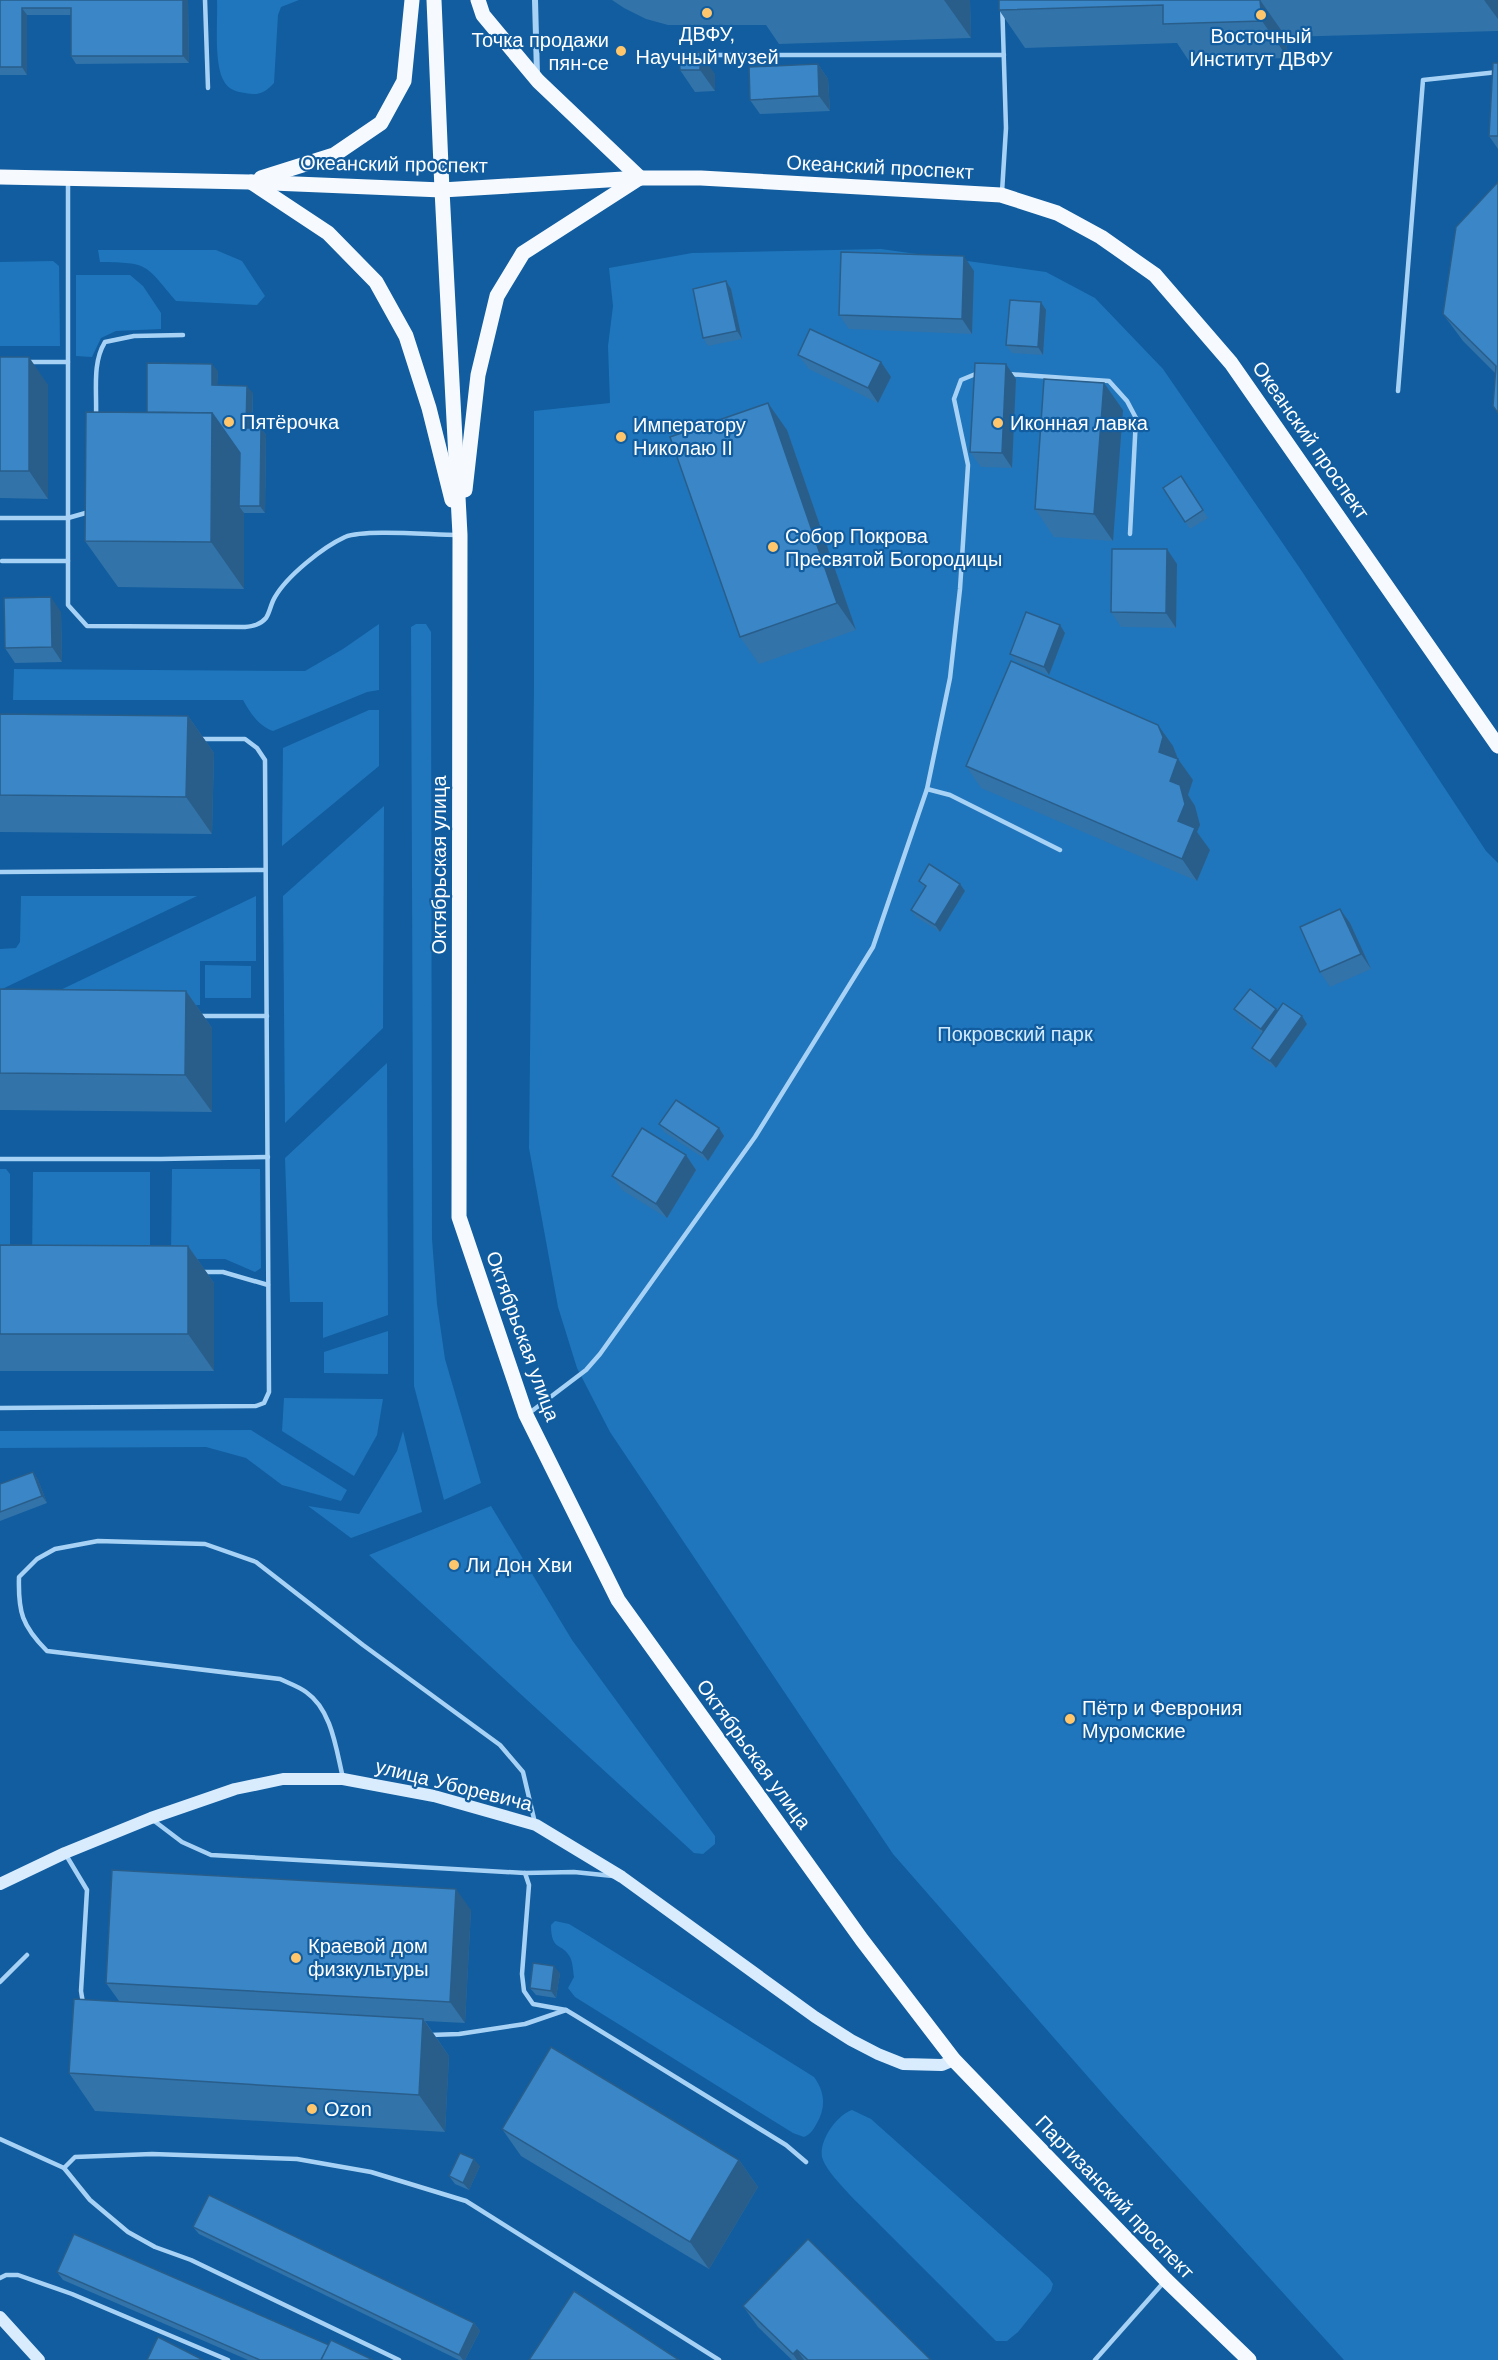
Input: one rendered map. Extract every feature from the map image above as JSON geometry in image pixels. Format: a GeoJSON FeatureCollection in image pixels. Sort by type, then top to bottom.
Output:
{"type":"FeatureCollection","features":[{"type":"Feature","properties":{"kind":"main road"},"geometry":{"type":"LineString","coordinates":[[250,182],[334,155],[381,123],[404,81],[412,0]]}},
{"type":"Feature","properties":{"kind":"main road"},"geometry":{"type":"LineString","coordinates":[[434,0],[460,535]]}},
{"type":"Feature","properties":{"kind":"main road"},"geometry":{"type":"LineString","coordinates":[[460,535],[478,375],[497,296],[523,253],[640,178],[537,81],[483,15],[478,0]]}},
{"type":"Feature","properties":{"kind":"main road","name":"Океанский проспект"},"geometry":{"type":"LineString","coordinates":[[0,177],[250,182],[442,190],[640,178],[701,178],[1001,195],[1057,213],[1101,237],[1155,276],[1231,363],[1498,746]]}},
{"type":"Feature","properties":{"kind":"main road"},"geometry":{"type":"LineString","coordinates":[[250,182],[328,234],[376,282],[406,336],[429,408],[460,535]]}},
{"type":"Feature","properties":{"kind":"main road","name":"Октябрьская улица"},"geometry":{"type":"LineString","coordinates":[[460,535],[459,1217],[526,1415],[618,1600],[862,1940],[954,2060]]}},
{"type":"Feature","properties":{"kind":"main road","name":"улица Уборевича"},"geometry":{"type":"LineString","coordinates":[[0,1884],[65,1853],[151,1818],[235,1789],[283,1779],[343,1779],[434,1796],[536,1825],[622,1877],[850,2040],[903,2064],[942,2065],[954,2060]]}},
{"type":"Feature","properties":{"kind":"main road","name":"Партизанский проспект"},"geometry":{"type":"LineString","coordinates":[[954,2060],[1166,2280],[1249,2360]]}},
{"type":"Feature","properties":{"kind":"main road"},"geometry":{"type":"LineString","coordinates":[[0,2317],[39,2360]]}},
{"type":"Feature","properties":{"kind":"street"},"geometry":{"type":"LineString","coordinates":[[535,0],[537,81]]}},
{"type":"Feature","properties":{"kind":"lane"},"geometry":{"type":"LineString","coordinates":[[205,0],[208,88]]}},
{"type":"Feature","properties":{"kind":"lane"},"geometry":{"type":"LineString","coordinates":[[1001,195],[1006,128],[1002,0]]}},
{"type":"Feature","properties":{"kind":"lane"},"geometry":{"type":"LineString","coordinates":[[669,55],[1004,55]]}},
{"type":"Feature","properties":{"kind":"lane"},"geometry":{"type":"LineString","coordinates":[[1398,391],[1423,80],[1498,72]]}},
{"type":"Feature","properties":{"kind":"lane"},"geometry":{"type":"LineString","coordinates":[[68,179],[68,605],[87,626],[245,627],[258,625],[266,617],[276,595],[295,573],[322,551],[347,537],[368,533],[460,535]]}},
{"type":"Feature","properties":{"kind":"lane"},"geometry":{"type":"LineString","coordinates":[[96,420],[97,363],[99,352],[105,342],[134,336],[183,335]]}},
{"type":"Feature","properties":{"kind":"lane"},"geometry":{"type":"LineString","coordinates":[[23,362],[68,362]]}},
{"type":"Feature","properties":{"kind":"lane"},"geometry":{"type":"LineString","coordinates":[[526,1415],[586,1370],[600,1354],[756,1137],[873,947],[927,789],[951,678],[960,589],[968,465],[954,399],[961,380],[976,373],[987,373]]}},
{"type":"Feature","properties":{"kind":"lane"},"geometry":{"type":"LineString","coordinates":[[999,374],[1109,381],[1127,400],[1136,418],[1130,534]]}},
{"type":"Feature","properties":{"kind":"lane"},"geometry":{"type":"LineString","coordinates":[[0,518],[68,518],[91,511]]}},
{"type":"Feature","properties":{"kind":"lane"},"geometry":{"type":"LineString","coordinates":[[2,561],[68,561]]}},
{"type":"Feature","properties":{"kind":"lane"},"geometry":{"type":"LineString","coordinates":[[0,1408],[256,1407],[264,1403],[269,1392],[265,760],[257,748],[245,739],[187,739]]}},
{"type":"Feature","properties":{"kind":"lane"},"geometry":{"type":"LineString","coordinates":[[927,789],[950,795],[1060,850]]}},
{"type":"Feature","properties":{"kind":"lane"},"geometry":{"type":"LineString","coordinates":[[0,872],[265,870]]}},
{"type":"Feature","properties":{"kind":"lane"},"geometry":{"type":"LineString","coordinates":[[197,1016],[267,1016]]}},
{"type":"Feature","properties":{"kind":"lane"},"geometry":{"type":"LineString","coordinates":[[0,1158],[161,1160],[268,1157]]}},
{"type":"Feature","properties":{"kind":"lane"},"geometry":{"type":"LineString","coordinates":[[192,1272],[223,1272],[268,1285]]}},
{"type":"Feature","properties":{"kind":"lane"},"geometry":{"type":"LineString","coordinates":[[343,1779],[330,1728],[321,1707],[306,1692],[280,1679],[47,1651],[23,1621],[18,1602],[19,1577],[37,1558],[56,1549],[98,1541],[204,1544],[256,1562],[363,1645],[500,1745],[523,1772],[536,1825]]}},
{"type":"Feature","properties":{"kind":"lane"},"geometry":{"type":"LineString","coordinates":[[151,1818],[182,1842],[211,1855],[525,1873],[574,1872],[622,1877]]}},
{"type":"Feature","properties":{"kind":"lane"},"geometry":{"type":"LineString","coordinates":[[65,1853],[87,1890],[81,1991],[84,2007]]}},
{"type":"Feature","properties":{"kind":"lane"},"geometry":{"type":"LineString","coordinates":[[525,1873],[529,1885],[522,1974],[524,1990],[533,2004],[566,2010],[786,2145],[806,2162]]}},
{"type":"Feature","properties":{"kind":"lane"},"geometry":{"type":"LineString","coordinates":[[0,1982],[27,1955]]}},
{"type":"Feature","properties":{"kind":"lane"},"geometry":{"type":"LineString","coordinates":[[429,2035],[459,2034],[525,2024],[566,2010]]}},
{"type":"Feature","properties":{"kind":"lane"},"geometry":{"type":"LineString","coordinates":[[0,2139],[64,2168],[90,2200],[129,2232],[155,2247],[191,2260],[399,2360]]}},
{"type":"Feature","properties":{"kind":"lane"},"geometry":{"type":"LineString","coordinates":[[64,2168],[75,2157],[152,2154],[297,2159],[371,2172],[466,2201],[719,2360]]}},
{"type":"Feature","properties":{"kind":"lane"},"geometry":{"type":"LineString","coordinates":[[0,2278],[6,2275],[18,2275],[72,2294],[228,2360]]}},
{"type":"Feature","properties":{"kind":"lane"},"geometry":{"type":"LineString","coordinates":[[1095,2360],[1166,2280]]}},
{"type":"Feature","properties":{"kind":"green space"},"geometry":{"type":"Polygon","coordinates":[[[217,0],[299,0],[281,7],[278,15],[274,83],[268,89],[258,94],[239,92],[231,89],[225,83],[217,55],[217,0]]]}},
{"type":"Feature","properties":{"kind":"green space","name":"Покровский парк"},"geometry":{"type":"Polygon","coordinates":[[[881,249],[1046,272],[1095,298],[1163,369],[1301,570],[1486,851],[1498,863],[1498,2360],[1344,2360],[1117,2110],[893,1854],[610,1432],[577,1368],[558,1307],[529,1148],[534,683],[534,411],[610,403],[608,346],[613,306],[609,268],[692,253],[881,249]]]}},
{"type":"Feature","properties":{"kind":"green space"},"geometry":{"type":"Polygon","coordinates":[[[98,250],[216,250],[242,261],[265,296],[257,305],[176,301],[151,272],[128,263],[100,262],[98,250]]]}},
{"type":"Feature","properties":{"kind":"green space"},"geometry":{"type":"Polygon","coordinates":[[[53,261],[59,266],[60,346],[0,346],[0,262],[53,261]]]}},
{"type":"Feature","properties":{"kind":"green space"},"geometry":{"type":"Polygon","coordinates":[[[76,275],[130,275],[143,286],[161,313],[161,329],[116,331],[101,338],[92,357],[76,356],[76,275]]]}},
{"type":"Feature","properties":{"kind":"green space"},"geometry":{"type":"Polygon","coordinates":[[[379,624],[379,690],[367,692],[273,731],[263,726],[255,718],[243,700],[13,700],[14,669],[305,671],[343,649],[379,624]]]}},
{"type":"Feature","properties":{"kind":"green space"},"geometry":{"type":"Polygon","coordinates":[[[416,624],[426,624],[431,632],[432,1239],[437,1304],[445,1359],[481,1483],[444,1500],[414,1386],[411,627],[416,624]]]}},
{"type":"Feature","properties":{"kind":"green space"},"geometry":{"type":"Polygon","coordinates":[[[369,710],[379,710],[379,766],[282,846],[283,748],[369,710]]]}},
{"type":"Feature","properties":{"kind":"green space"},"geometry":{"type":"Polygon","coordinates":[[[384,806],[383,1028],[285,1123],[283,896],[384,806]]]}},
{"type":"Feature","properties":{"kind":"green space"},"geometry":{"type":"Polygon","coordinates":[[[21,896],[197,896],[0,990],[0,949],[16,948],[20,942],[21,896]]]}},
{"type":"Feature","properties":{"kind":"green space"},"geometry":{"type":"Polygon","coordinates":[[[256,896],[256,961],[200,961],[200,1005],[23,1008],[256,896]]]}},
{"type":"Feature","properties":{"kind":"green space"},"geometry":{"type":"Polygon","coordinates":[[[205,965],[251,966],[251,998],[205,998],[205,965]]]}},
{"type":"Feature","properties":{"kind":"green space"},"geometry":{"type":"Polygon","coordinates":[[[387,1063],[388,1315],[323,1338],[323,1302],[290,1302],[285,1158],[387,1063]]]}},
{"type":"Feature","properties":{"kind":"green space"},"geometry":{"type":"Polygon","coordinates":[[[0,1169],[6,1169],[10,1174],[10,1255],[0,1260],[0,1169]]]}},
{"type":"Feature","properties":{"kind":"green space"},"geometry":{"type":"Polygon","coordinates":[[[172,1169],[260,1169],[261,1268],[255,1272],[225,1259],[174,1259],[171,1253],[172,1169]]]}},
{"type":"Feature","properties":{"kind":"green space"},"geometry":{"type":"Polygon","coordinates":[[[33,1172],[150,1172],[150,1261],[32,1261],[33,1172]]]}},
{"type":"Feature","properties":{"kind":"green space"},"geometry":{"type":"Polygon","coordinates":[[[388,1331],[388,1374],[324,1373],[324,1352],[388,1331]]]}},
{"type":"Feature","properties":{"kind":"green space"},"geometry":{"type":"Polygon","coordinates":[[[284,1398],[383,1399],[377,1435],[354,1476],[282,1431],[284,1398]]]}},
{"type":"Feature","properties":{"kind":"green space"},"geometry":{"type":"Polygon","coordinates":[[[251,1430],[347,1490],[341,1501],[282,1485],[246,1458],[206,1447],[0,1448],[0,1431],[251,1430]]]}},
{"type":"Feature","properties":{"kind":"green space"},"geometry":{"type":"Polygon","coordinates":[[[403,1431],[422,1512],[351,1538],[308,1506],[359,1514],[397,1451],[403,1431]]]}},
{"type":"Feature","properties":{"kind":"green space"},"geometry":{"type":"Polygon","coordinates":[[[491,1506],[572,1640],[715,1836],[715,1844],[703,1854],[694,1853],[369,1555],[491,1506]]]}},
{"type":"Feature","properties":{"kind":"green space"},"geometry":{"type":"Polygon","coordinates":[[[555,1921],[569,1924],[589,1936],[814,2077],[822,2094],[823,2105],[820,2117],[812,2131],[804,2137],[793,2133],[575,1997],[568,1988],[574,1977],[571,1959],[564,1949],[555,1943],[551,1934],[551,1925],[555,1921]]]}},
{"type":"Feature","properties":{"kind":"green space"},"geometry":{"type":"Polygon","coordinates":[[[852,2110],[871,2119],[1049,2278],[1053,2284],[1051,2291],[1018,2332],[1007,2341],[996,2341],[850,2195],[825,2165],[822,2150],[826,2136],[841,2117],[852,2110]]]}},
{"type":"Feature","properties":{"kind":"building"},"geometry":{"type":"Polygon","coordinates":[[[0,0],[183,0],[183,56],[71,56],[71,8],[22,8],[22,67],[0,67],[0,0]]]}},
{"type":"Feature","properties":{"kind":"building"},"geometry":{"type":"Polygon","coordinates":[[[999,0],[1260,0],[1262,21],[1163,24],[1163,5],[999,10],[999,0]]]}},
{"type":"Feature","properties":{"kind":"building"},"geometry":{"type":"Polygon","coordinates":[[[700,52],[700,70],[680,70],[679,53],[700,52]]]}},
{"type":"Feature","properties":{"kind":"building"},"geometry":{"type":"Polygon","coordinates":[[[1493,63],[1498,63],[1498,136],[1489,136],[1493,63]]]}},
{"type":"Feature","properties":{"kind":"building"},"geometry":{"type":"Polygon","coordinates":[[[818,64],[819,96],[750,100],[749,67],[818,64]]]}},
{"type":"Feature","properties":{"kind":"building"},"geometry":{"type":"Polygon","coordinates":[[[1498,182],[1498,413],[1493,406],[1496,366],[1443,314],[1456,227],[1498,182]]]}},
{"type":"Feature","properties":{"kind":"building"},"geometry":{"type":"Polygon","coordinates":[[[841,252],[964,256],[962,319],[839,315],[841,252]]]}},
{"type":"Feature","properties":{"kind":"building"},"geometry":{"type":"Polygon","coordinates":[[[726,281],[737,331],[703,338],[693,289],[726,281]]]}},
{"type":"Feature","properties":{"kind":"building"},"geometry":{"type":"Polygon","coordinates":[[[1010,300],[1041,302],[1038,347],[1006,345],[1010,300]]]}},
{"type":"Feature","properties":{"kind":"building"},"geometry":{"type":"Polygon","coordinates":[[[810,329],[881,362],[868,388],[798,355],[810,329]]]}},
{"type":"Feature","properties":{"kind":"building"},"geometry":{"type":"Polygon","coordinates":[[[0,357],[29,357],[29,471],[0,471],[0,357]]]}},
{"type":"Feature","properties":{"kind":"building"},"geometry":{"type":"Polygon","coordinates":[[[147,363],[212,364],[212,385],[247,386],[246,428],[261,428],[260,506],[239,506],[240,453],[212,413],[147,412],[147,363]]]}},
{"type":"Feature","properties":{"kind":"building"},"geometry":{"type":"Polygon","coordinates":[[[975,363],[1006,364],[1002,453],[970,452],[975,363]]]}},
{"type":"Feature","properties":{"kind":"building"},"geometry":{"type":"Polygon","coordinates":[[[1044,379],[1104,383],[1094,514],[1035,509],[1044,379]]]}},
{"type":"Feature","properties":{"kind":"building","name":"Собор Покрова Пресвятой Богородицы"},"geometry":{"type":"Polygon","coordinates":[[[768,403],[837,603],[740,637],[670,437],[768,403]]]}},
{"type":"Feature","properties":{"kind":"building"},"geometry":{"type":"Polygon","coordinates":[[[86,412],[212,413],[211,542],[85,541],[86,412]]]}},
{"type":"Feature","properties":{"kind":"building"},"geometry":{"type":"Polygon","coordinates":[[[1181,476],[1203,510],[1185,522],[1163,488],[1181,476]]]}},
{"type":"Feature","properties":{"kind":"building"},"geometry":{"type":"Polygon","coordinates":[[[1112,549],[1167,549],[1166,613],[1111,612],[1112,549]]]}},
{"type":"Feature","properties":{"kind":"building"},"geometry":{"type":"Polygon","coordinates":[[[51,597],[52,647],[5,648],[4,598],[51,597]]]}},
{"type":"Feature","properties":{"kind":"building"},"geometry":{"type":"Polygon","coordinates":[[[1026,612],[1060,625],[1044,667],[1010,654],[1026,612]]]}},
{"type":"Feature","properties":{"kind":"building"},"geometry":{"type":"Polygon","coordinates":[[[1011,661],[1158,725],[1163,737],[1159,752],[1178,759],[1170,781],[1180,785],[1185,804],[1178,821],[1195,828],[1182,859],[966,766],[1011,661]]]}},
{"type":"Feature","properties":{"kind":"building"},"geometry":{"type":"Polygon","coordinates":[[[0,714],[188,716],[186,797],[0,795],[0,714]]]}},
{"type":"Feature","properties":{"kind":"building"},"geometry":{"type":"Polygon","coordinates":[[[929,864],[960,884],[935,925],[911,910],[926,886],[919,881],[929,864]]]}},
{"type":"Feature","properties":{"kind":"building"},"geometry":{"type":"Polygon","coordinates":[[[1340,909],[1361,954],[1320,972],[1300,927],[1340,909]]]}},
{"type":"Feature","properties":{"kind":"building"},"geometry":{"type":"Polygon","coordinates":[[[0,989],[186,991],[185,1075],[0,1073],[0,989]]]}},
{"type":"Feature","properties":{"kind":"building"},"geometry":{"type":"Polygon","coordinates":[[[1250,989],[1276,1009],[1261,1029],[1234,1009],[1250,989]]]}},
{"type":"Feature","properties":{"kind":"building"},"geometry":{"type":"Polygon","coordinates":[[[1283,1003],[1302,1016],[1270,1061],[1252,1048],[1283,1003]]]}},
{"type":"Feature","properties":{"kind":"building"},"geometry":{"type":"Polygon","coordinates":[[[676,1100],[719,1128],[702,1153],[659,1124],[676,1100]]]}},
{"type":"Feature","properties":{"kind":"building"},"geometry":{"type":"Polygon","coordinates":[[[642,1128],[686,1155],[656,1204],[612,1176],[642,1128]]]}},
{"type":"Feature","properties":{"kind":"building"},"geometry":{"type":"Polygon","coordinates":[[[0,1245],[188,1246],[188,1334],[0,1334],[0,1245]]]}},
{"type":"Feature","properties":{"kind":"building"},"geometry":{"type":"Polygon","coordinates":[[[33,1472],[42,1496],[0,1512],[0,1484],[33,1472]]]}},
{"type":"Feature","properties":{"kind":"building","name":"Краевой дом физкультуры"},"geometry":{"type":"Polygon","coordinates":[[[112,1870],[456,1889],[450,2002],[106,1983],[112,1870]]]}},
{"type":"Feature","properties":{"kind":"building"},"geometry":{"type":"Polygon","coordinates":[[[533,1963],[554,1966],[551,1991],[530,1988],[533,1963]]]}},
{"type":"Feature","properties":{"kind":"building"},"geometry":{"type":"Polygon","coordinates":[[[74,1999],[423,2019],[419,2095],[69,2073],[74,1999]]]}},
{"type":"Feature","properties":{"kind":"building"},"geometry":{"type":"Polygon","coordinates":[[[551,2047],[739,2160],[690,2242],[502,2129],[551,2047]]]}},
{"type":"Feature","properties":{"kind":"building"},"geometry":{"type":"Polygon","coordinates":[[[460,2153],[474,2159],[463,2183],[449,2176],[460,2153]]]}},
{"type":"Feature","properties":{"kind":"building"},"geometry":{"type":"Polygon","coordinates":[[[209,2195],[474,2323],[459,2355],[193,2227],[209,2195]]]}},
{"type":"Feature","properties":{"kind":"building"},"geometry":{"type":"Polygon","coordinates":[[[74,2234],[329,2345],[321,2360],[260,2360],[57,2272],[74,2234]]]}},
{"type":"Feature","properties":{"kind":"building"},"geometry":{"type":"Polygon","coordinates":[[[808,2239],[931,2360],[808,2360],[797,2350],[793,2354],[743,2306],[808,2239]]]}},
{"type":"Feature","properties":{"kind":"building"},"geometry":{"type":"Polygon","coordinates":[[[574,2291],[679,2360],[529,2360],[574,2291]]]}},
{"type":"Feature","properties":{"kind":"building"},"geometry":{"type":"Polygon","coordinates":[[[158,2337],[203,2360],[147,2360],[158,2337]]]}},
{"type":"Feature","properties":{"kind":"building"},"geometry":{"type":"Polygon","coordinates":[[[331,2340],[373,2360],[321,2360],[331,2340]]]}},
{"type":"Feature","properties":{"kind":"place","name":"ДВФУ, Научный музей"},"geometry":{"type":"Point","coordinates":[707,13]}},
{"type":"Feature","properties":{"kind":"place","name":"Восточный Институт ДВФУ"},"geometry":{"type":"Point","coordinates":[1261,15]}},
{"type":"Feature","properties":{"kind":"place","name":"Точка продажи пян-се"},"geometry":{"type":"Point","coordinates":[621,51]}},
{"type":"Feature","properties":{"kind":"place","name":"Пятёрочка"},"geometry":{"type":"Point","coordinates":[229,422]}},
{"type":"Feature","properties":{"kind":"place","name":"Иконная лавка"},"geometry":{"type":"Point","coordinates":[998,423]}},
{"type":"Feature","properties":{"kind":"place","name":"Императору Николаю II"},"geometry":{"type":"Point","coordinates":[621,437]}},
{"type":"Feature","properties":{"kind":"place","name":"Собор Покрова Пресвятой Богородицы"},"geometry":{"type":"Point","coordinates":[773,547]}},
{"type":"Feature","properties":{"kind":"place","name":"Ли Дон Хви"},"geometry":{"type":"Point","coordinates":[454,1565]}},
{"type":"Feature","properties":{"kind":"place","name":"Пётр и Феврония Муромские"},"geometry":{"type":"Point","coordinates":[1070,1719]}},
{"type":"Feature","properties":{"kind":"place","name":"Краевой дом физкультуры"},"geometry":{"type":"Point","coordinates":[296,1958]}},
{"type":"Feature","properties":{"kind":"place","name":"Ozon"},"geometry":{"type":"Point","coordinates":[312,2109]}}]}
